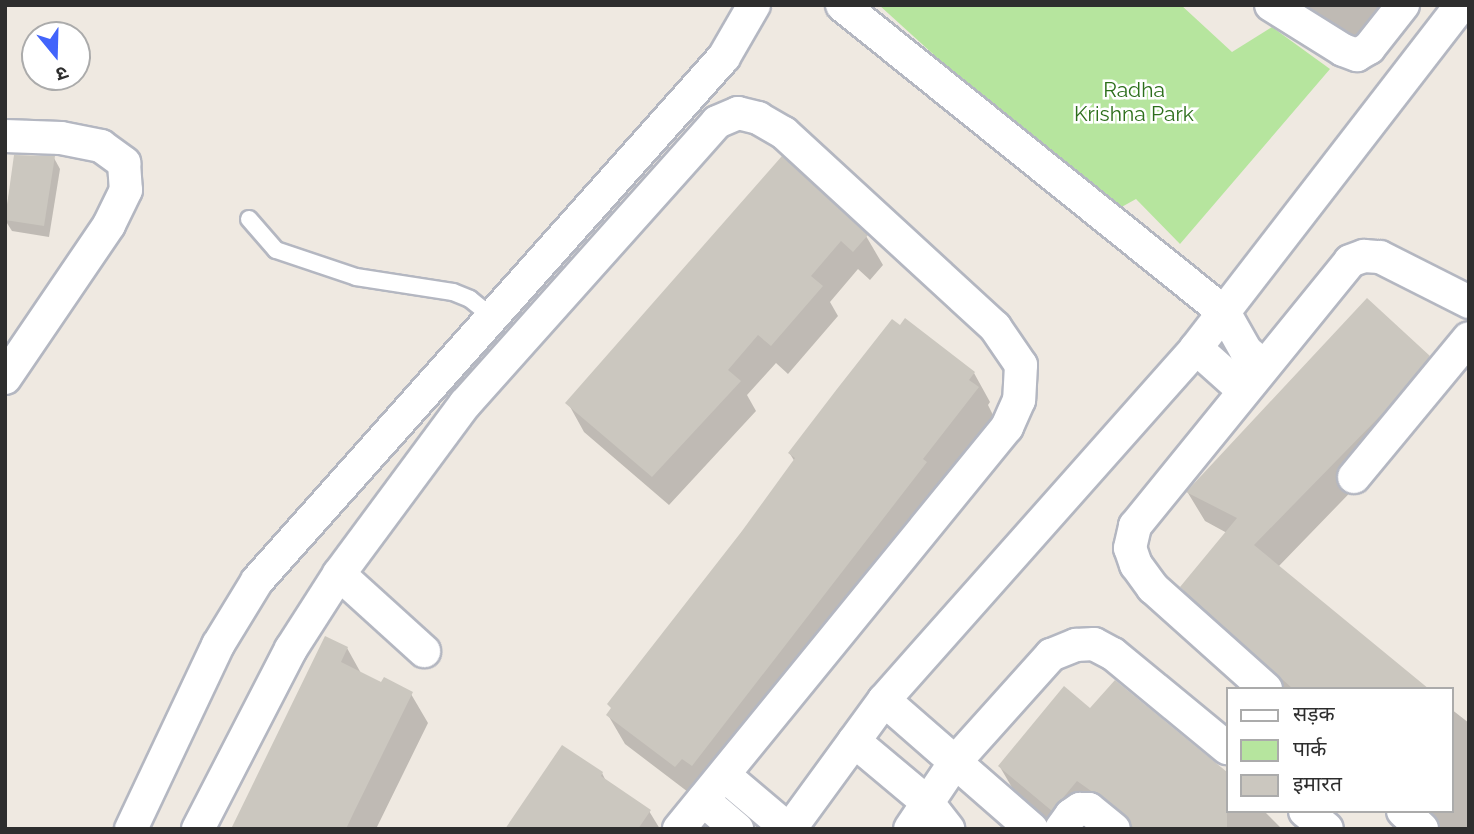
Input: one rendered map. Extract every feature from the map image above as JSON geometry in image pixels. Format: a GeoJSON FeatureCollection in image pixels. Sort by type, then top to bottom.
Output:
{"type":"FeatureCollection","features":[{"type":"Feature","properties":{"kind":"street"},"geometry":{"type":"LineString","coordinates":[[131,829],[218,645],[257,581],[724,57],[754,5]]}},
{"type":"Feature","properties":{"kind":"street"},"geometry":{"type":"LineString","coordinates":[[842,5],[1224,312],[1246,351],[1264,366]]}},
{"type":"Feature","properties":{"kind":"street"},"geometry":{"type":"LineString","coordinates":[[1271,5],[1343,50],[1357,55],[1369,48],[1403,5]]}},
{"type":"Feature","properties":{"kind":"street"},"geometry":{"type":"LineString","coordinates":[[724,775],[789,829],[884,700],[1196,348],[1461,5]]}},
{"type":"Feature","properties":{"kind":"street"},"geometry":{"type":"LineString","coordinates":[[198,829],[291,649],[339,573],[465,404],[717,122],[738,113],[758,118],[783,133],[995,327],[1021,365],[1019,400],[1007,428],[679,829]]}},
{"type":"Feature","properties":{"kind":"street"},"geometry":{"type":"LineString","coordinates":[[5,136],[61,138],[101,146],[124,163],[126,190],[109,225],[5,379]]}},
{"type":"Feature","properties":{"kind":"street"},"geometry":{"type":"LineString","coordinates":[[1264,687],[1153,588],[1136,565],[1130,548],[1135,526],[1350,261],[1364,256],[1380,257],[1469,302]]}},
{"type":"Feature","properties":{"kind":"street"},"geometry":{"type":"LineString","coordinates":[[1354,477],[1469,338]]}},
{"type":"Feature","properties":{"kind":"street"},"geometry":{"type":"LineString","coordinates":[[1196,348],[1243,390]]}},
{"type":"Feature","properties":{"kind":"street"},"geometry":{"type":"LineString","coordinates":[[339,573],[425,651]]}},
{"type":"Feature","properties":{"kind":"street"},"geometry":{"type":"LineString","coordinates":[[910,829],[955,762],[1051,655],[1076,645],[1094,644],[1113,654],[1226,747]]}},
{"type":"Feature","properties":{"kind":"street"},"geometry":{"type":"LineString","coordinates":[[884,700],[1032,829]]}},
{"type":"Feature","properties":{"kind":"street"},"geometry":{"type":"LineString","coordinates":[[854,741],[928,803],[948,829]]}},
{"type":"Feature","properties":{"kind":"street"},"geometry":{"type":"LineString","coordinates":[[703,800],[737,829]]}},
{"type":"Feature","properties":{"kind":"street"},"geometry":{"type":"LineString","coordinates":[[1061,829],[1071,815],[1080,809],[1089,809],[1114,829]]}},
{"type":"Feature","properties":{"kind":"street"},"geometry":{"type":"LineString","coordinates":[[1307,813],[1327,829]]}},
{"type":"Feature","properties":{"kind":"street"},"geometry":{"type":"LineString","coordinates":[[1405,813],[1422,829]]}},
{"type":"Feature","properties":{"kind":"lane"},"geometry":{"type":"LineString","coordinates":[[249,219],[276,250],[356,277],[453,292],[470,299],[492,317]]}},
{"type":"Feature","properties":{"kind":"green space","name":"Radha Krishna Park"},"geometry":{"type":"Polygon","coordinates":[[[879,5],[1181,5],[1232,52],[1272,27],[1330,69],[1180,244],[1136,199],[1109,214],[879,5]]]}},
{"type":"Feature","properties":{"kind":"building"},"geometry":{"type":"Polygon","coordinates":[[[14,155],[55,156],[44,226],[5,220],[14,155]]]}},
{"type":"Feature","properties":{"kind":"building"},"geometry":{"type":"Polygon","coordinates":[[[782,156],[868,235],[853,252],[841,241],[811,276],[823,286],[771,346],[758,335],[728,370],[741,381],[652,477],[565,403],[782,156]]]}},
{"type":"Feature","properties":{"kind":"building"},"geometry":{"type":"Polygon","coordinates":[[[1367,298],[1430,356],[1385,411],[1254,545],[1427,687],[1291,687],[1180,587],[1237,518],[1186,492],[1367,298]]]}},
{"type":"Feature","properties":{"kind":"building"},"geometry":{"type":"Polygon","coordinates":[[[905,318],[975,372],[969,380],[979,387],[923,459],[927,462],[692,766],[682,759],[675,767],[606,715],[611,708],[607,704],[742,531],[795,458],[788,453],[837,389],[892,319],[900,325],[905,318]]]}},
{"type":"Feature","properties":{"kind":"building"},"geometry":{"type":"Polygon","coordinates":[[[325,636],[348,647],[341,662],[381,682],[384,677],[413,692],[346,829],[231,829],[325,636]]]}},
{"type":"Feature","properties":{"kind":"building"},"geometry":{"type":"Polygon","coordinates":[[[1115,680],[1226,771],[1227,829],[1134,829],[1125,815],[1077,781],[1052,811],[998,766],[1064,686],[1090,708],[1115,680]]]}},
{"type":"Feature","properties":{"kind":"building"},"geometry":{"type":"Polygon","coordinates":[[[562,745],[603,772],[601,776],[651,810],[638,829],[505,829],[562,745]]]}}]}
